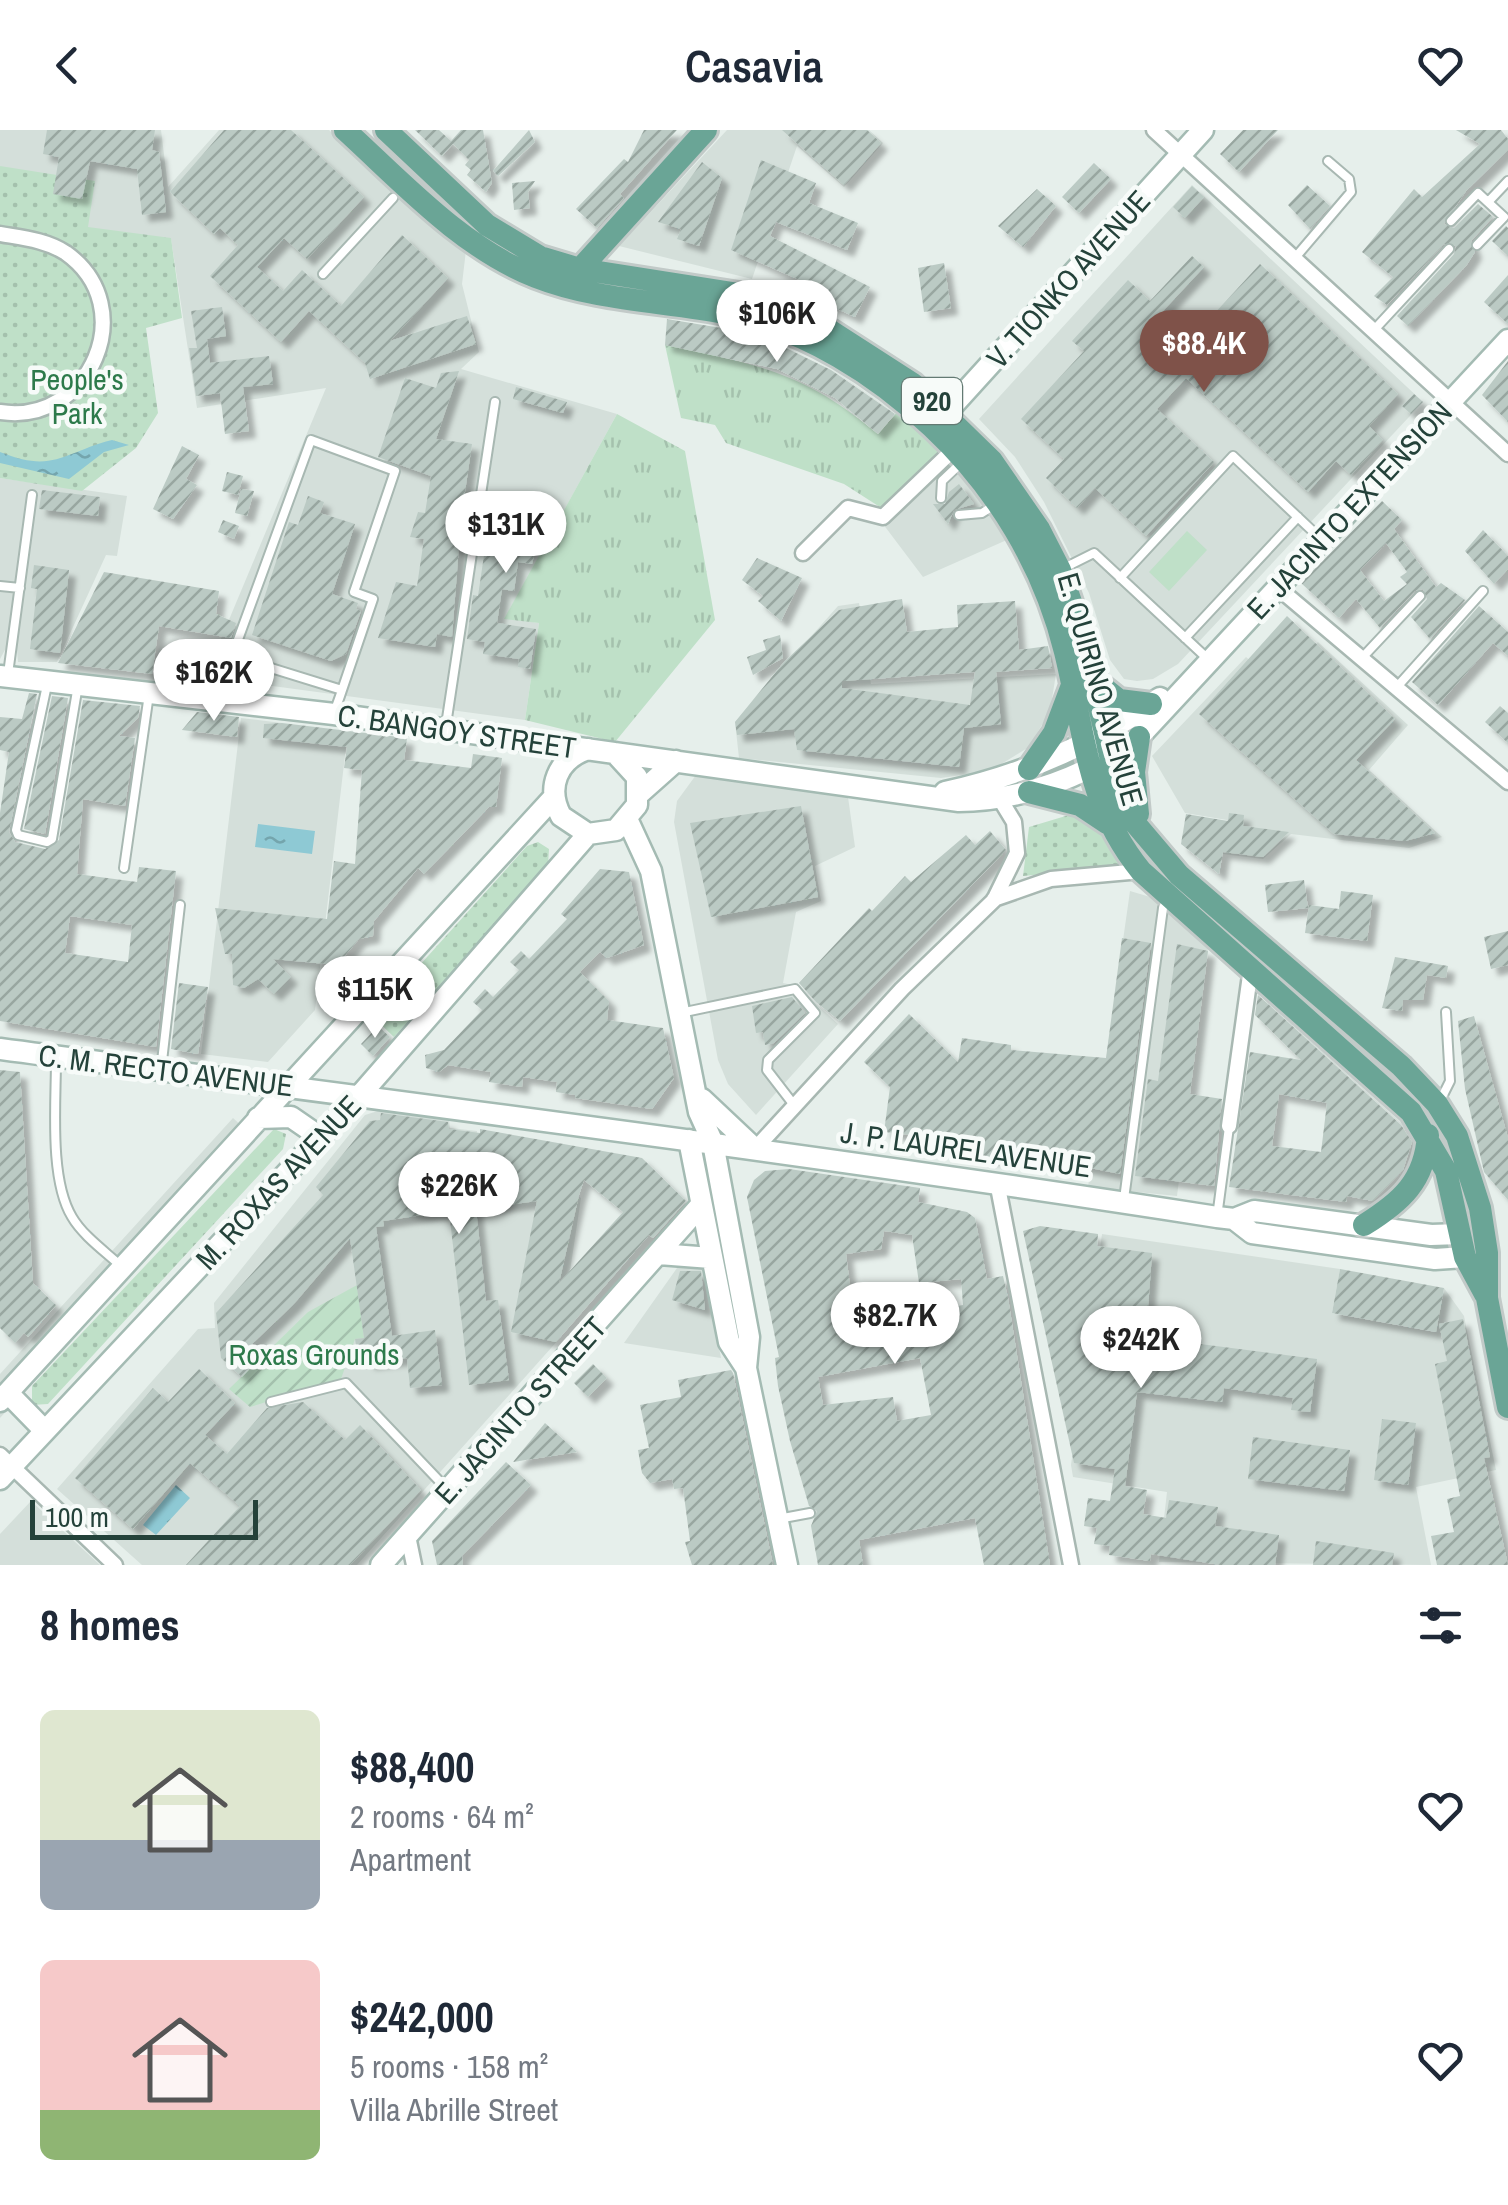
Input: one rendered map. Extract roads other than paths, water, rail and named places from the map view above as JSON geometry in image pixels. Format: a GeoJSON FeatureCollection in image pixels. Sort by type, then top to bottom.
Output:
{"type":"FeatureCollection","features":[{"type":"Feature","properties":{"kind":"main road","name":"E. QUIRINO AVENUE"},"geometry":{"type":"LineString","coordinates":[[345,130],[483,249],[534,276],[700,286],[779,307],[870,354],[1011,485],[1060,570],[1097,751],[1107,823],[1141,871],[1168,897],[1383,1084],[1428,1135],[1481,1245]]}},
{"type":"Feature","properties":{"kind":"main road","name":"E. QUIRINO AVENUE"},"geometry":{"type":"LineString","coordinates":[[386,130],[486,225],[577,278]]}},
{"type":"Feature","properties":{"kind":"main road"},"geometry":{"type":"LineString","coordinates":[[577,278],[706,130]]}},
{"type":"Feature","properties":{"kind":"main road","name":"V. TIONKO AVENUE"},"geometry":{"type":"LineString","coordinates":[[939,420],[1204,130]]}},
{"type":"Feature","properties":{"kind":"main road","name":"E. JACINTO EXTENSION"},"geometry":{"type":"LineString","coordinates":[[1097,751],[1139,737],[1508,340]]}},
{"type":"Feature","properties":{"kind":"main road","name":"E. QUIRINO AVENUE"},"geometry":{"type":"LineString","coordinates":[[939,420],[959,454],[998,503],[1038,574],[1083,682]]}},
{"type":"Feature","properties":{"kind":"main road","name":"C. BANGOY STREET"},"geometry":{"type":"LineString","coordinates":[[4,676],[334,714],[934,794],[959,801],[1000,799],[1029,781],[1097,751]]}},
{"type":"Feature","properties":{"kind":"main road","name":"E. JACINTO EXTENSION"},"geometry":{"type":"LineString","coordinates":[[1097,751],[1151,704],[1190,681]]}},
{"type":"Feature","properties":{"kind":"main road"},"geometry":{"type":"LineString","coordinates":[[1107,823],[1080,805],[1029,781],[1083,682],[1119,700],[1151,704]]}},
{"type":"Feature","properties":{"kind":"main road"},"geometry":{"type":"LineString","coordinates":[[1139,737],[1134,790],[1148,841]]}},
{"type":"Feature","properties":{"kind":"main road"},"geometry":{"type":"LineString","coordinates":[[588,749],[563,764],[554,797],[565,820],[588,834],[610,832],[628,821],[640,793],[676,761]]}},
{"type":"Feature","properties":{"kind":"main road","name":"E. QUIRINO AVENUE"},"geometry":{"type":"LineString","coordinates":[[1097,751],[1148,841],[1179,875],[1401,1066],[1436,1104],[1469,1168],[1481,1245]]}},
{"type":"Feature","properties":{"kind":"main road"},"geometry":{"type":"LineString","coordinates":[[616,753],[634,769],[640,793]]}},
{"type":"Feature","properties":{"kind":"main road","name":"C. BANGOY STREET"},"geometry":{"type":"LineString","coordinates":[[934,794],[1029,781]]}},
{"type":"Feature","properties":{"kind":"main road","name":"M. ROXAS AVENUE"},"geometry":{"type":"LineString","coordinates":[[4,1397],[554,797]]}},
{"type":"Feature","properties":{"kind":"main road"},"geometry":{"type":"LineString","coordinates":[[628,821],[651,871],[699,1112],[713,1143],[749,1337],[746,1368],[787,1565]]}},
{"type":"Feature","properties":{"kind":"main road","name":"M. ROXAS AVENUE"},"geometry":{"type":"LineString","coordinates":[[4,1467],[45,1430],[361,1094],[588,834]]}},
{"type":"Feature","properties":{"kind":"main road","name":"C. M. RECTO AVENUE"},"geometry":{"type":"LineString","coordinates":[[0,1050],[361,1094],[688,1140]]}},
{"type":"Feature","properties":{"kind":"main road"},"geometry":{"type":"LineString","coordinates":[[1383,1084],[1401,1066]]}},
{"type":"Feature","properties":{"kind":"main road"},"geometry":{"type":"LineString","coordinates":[[694,1088],[716,1117],[751,1148],[720,1185]]}},
{"type":"Feature","properties":{"kind":"main road"},"geometry":{"type":"LineString","coordinates":[[699,1112],[688,1140],[729,1342],[746,1368]]}},
{"type":"Feature","properties":{"kind":"main road"},"geometry":{"type":"LineString","coordinates":[[258,1118],[296,1118],[320,1137]]}},
{"type":"Feature","properties":{"kind":"main road"},"geometry":{"type":"LineString","coordinates":[[1364,1225],[1396,1205],[1414,1184],[1425,1160],[1428,1135]]}},
{"type":"Feature","properties":{"kind":"main road","name":"J. P. LAUREL AVENUE"},"geometry":{"type":"LineString","coordinates":[[688,1140],[1226,1218],[1252,1233],[1435,1259],[1481,1245],[1508,1226]]}},
{"type":"Feature","properties":{"kind":"main road","name":"E. JACINTO STREET"},"geometry":{"type":"LineString","coordinates":[[381,1565],[701,1204]]}},
{"type":"Feature","properties":{"kind":"main road","name":"J. P. LAUREL AVENUE"},"geometry":{"type":"LineString","coordinates":[[1226,1218],[1254,1211],[1437,1235],[1481,1245]]}},
{"type":"Feature","properties":{"kind":"main road"},"geometry":{"type":"LineString","coordinates":[[1481,1245],[1508,1406]]}},
{"type":"Feature","properties":{"kind":"main road"},"geometry":{"type":"LineString","coordinates":[[659,1254],[711,1258]]}},
{"type":"Feature","properties":{"kind":"main road"},"geometry":{"type":"LineString","coordinates":[[4,1397],[45,1430]]}},
{"type":"Feature","properties":{"kind":"street"},"geometry":{"type":"LineString","coordinates":[[1154,130],[1508,454]]}},
{"type":"Feature","properties":{"kind":"street"},"geometry":{"type":"LineString","coordinates":[[0,234],[38,240],[67,254],[89,277],[103,324],[98,356],[70,395],[42,410],[0,412]]}},
{"type":"Feature","properties":{"kind":"street"},"geometry":{"type":"LineString","coordinates":[[803,553],[848,508],[883,516],[959,454]]}},
{"type":"Feature","properties":{"kind":"street"},"geometry":{"type":"LineString","coordinates":[[1277,587],[1508,782]]}},
{"type":"Feature","properties":{"kind":"street"},"geometry":{"type":"LineString","coordinates":[[751,1148],[994,900],[1017,853],[1014,822],[1000,799]]}},
{"type":"Feature","properties":{"kind":"street"},"geometry":{"type":"LineString","coordinates":[[994,900],[1052,879],[1141,871]]}},
{"type":"Feature","properties":{"kind":"street"},"geometry":{"type":"LineString","coordinates":[[1229,1126],[1251,968]]}},
{"type":"Feature","properties":{"kind":"street"},"geometry":{"type":"LineString","coordinates":[[997,1182],[1070,1565]]}},
{"type":"Feature","properties":{"kind":"street"},"geometry":{"type":"LineString","coordinates":[[4,1467],[115,1565]]}},
{"type":"Feature","properties":{"kind":"street"},"geometry":{"type":"LineString","coordinates":[[408,1536],[414,1565]]}},
{"type":"Feature","properties":{"kind":"lane"},"geometry":{"type":"LineString","coordinates":[[1294,259],[1350,192],[1352,182],[1328,162]]}},
{"type":"Feature","properties":{"kind":"lane"},"geometry":{"type":"LineString","coordinates":[[1490,200],[1508,181]]}},
{"type":"Feature","properties":{"kind":"lane"},"geometry":{"type":"LineString","coordinates":[[1451,220],[1478,192],[1490,200],[1504,217],[1478,245]]}},
{"type":"Feature","properties":{"kind":"lane"},"geometry":{"type":"LineString","coordinates":[[323,274],[392,198]]}},
{"type":"Feature","properties":{"kind":"lane"},"geometry":{"type":"LineString","coordinates":[[1372,332],[1449,249]]}},
{"type":"Feature","properties":{"kind":"lane"},"geometry":{"type":"LineString","coordinates":[[445,730],[495,402]]}},
{"type":"Feature","properties":{"kind":"lane"},"geometry":{"type":"LineString","coordinates":[[334,714],[373,599],[354,592],[395,471],[311,440],[232,656],[342,690]]}},
{"type":"Feature","properties":{"kind":"lane"},"geometry":{"type":"LineString","coordinates":[[941,498],[942,480],[959,454]]}},
{"type":"Feature","properties":{"kind":"lane"},"geometry":{"type":"LineString","coordinates":[[1120,578],[1232,456],[1322,539]]}},
{"type":"Feature","properties":{"kind":"lane"},"geometry":{"type":"LineString","coordinates":[[4,676],[32,496]]}},
{"type":"Feature","properties":{"kind":"lane"},"geometry":{"type":"LineString","coordinates":[[959,515],[982,512],[998,503]]}},
{"type":"Feature","properties":{"kind":"lane"},"geometry":{"type":"LineString","coordinates":[[1185,638],[1298,517]]}},
{"type":"Feature","properties":{"kind":"lane"},"geometry":{"type":"LineString","coordinates":[[1060,570],[1094,553],[1208,660]]}},
{"type":"Feature","properties":{"kind":"lane"},"geometry":{"type":"LineString","coordinates":[[0,586],[20,588]]}},
{"type":"Feature","properties":{"kind":"lane"},"geometry":{"type":"LineString","coordinates":[[1395,689],[1483,591]]}},
{"type":"Feature","properties":{"kind":"lane"},"geometry":{"type":"LineString","coordinates":[[1360,659],[1420,596]]}},
{"type":"Feature","properties":{"kind":"lane"},"geometry":{"type":"LineString","coordinates":[[48,682],[16,826],[18,835],[47,842],[52,839],[78,686]]}},
{"type":"Feature","properties":{"kind":"lane"},"geometry":{"type":"LineString","coordinates":[[124,868],[149,694]]}},
{"type":"Feature","properties":{"kind":"lane"},"geometry":{"type":"LineString","coordinates":[[1123,1203],[1163,908],[1168,897]]}},
{"type":"Feature","properties":{"kind":"lane"},"geometry":{"type":"LineString","coordinates":[[161,1070],[180,905]]}},
{"type":"Feature","properties":{"kind":"lane"},"geometry":{"type":"LineString","coordinates":[[680,1013],[794,989],[815,1013],[768,1060],[767,1070],[794,1105]]}},
{"type":"Feature","properties":{"kind":"lane"},"geometry":{"type":"LineString","coordinates":[[1436,1104],[1450,1081],[1446,1012]]}},
{"type":"Feature","properties":{"kind":"lane"},"geometry":{"type":"LineString","coordinates":[[56,1056],[56,1136],[67,1208],[76,1223],[122,1267]]}},
{"type":"Feature","properties":{"kind":"lane"},"geometry":{"type":"LineString","coordinates":[[1226,1218],[1229,1126]]}},
{"type":"Feature","properties":{"kind":"lane"},"geometry":{"type":"LineString","coordinates":[[272,1402],[346,1383],[448,1490]]}},
{"type":"Feature","properties":{"kind":"lane"},"geometry":{"type":"LineString","coordinates":[[778,1519],[810,1512]]}},
{"type":"Feature","properties":{"kind":"water"},"geometry":{"type":"Polygon","coordinates":[[[112,440],[129,445],[104,452],[69,479],[0,463],[0,452],[47,461],[112,440]]]}},
{"type":"Feature","properties":{"kind":"water"},"geometry":{"type":"Polygon","coordinates":[[[258,824],[315,831],[312,854],[255,847],[258,824]]]}},
{"type":"Feature","properties":{"kind":"water"},"geometry":{"type":"Polygon","coordinates":[[[176,1485],[190,1498],[156,1535],[143,1525],[176,1485]]]}},
{"type":"Feature","properties":{"kind":"park label","name":"People's Park"},"geometry":{"type":"Point","coordinates":[77,396]}},
{"type":"Feature","properties":{"kind":"park label","name":"Roxas Grounds"},"geometry":{"type":"Point","coordinates":[314,1354]}}]}
